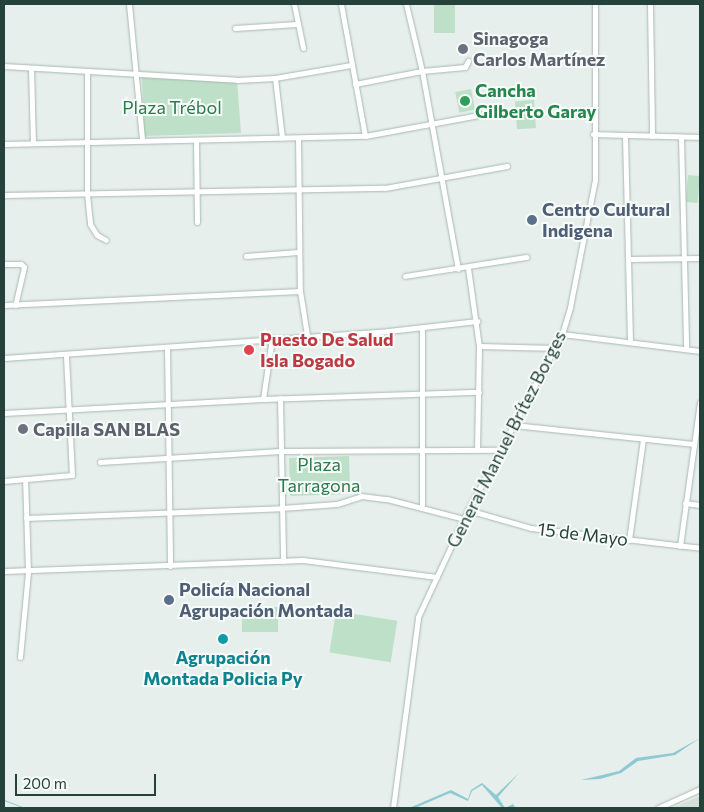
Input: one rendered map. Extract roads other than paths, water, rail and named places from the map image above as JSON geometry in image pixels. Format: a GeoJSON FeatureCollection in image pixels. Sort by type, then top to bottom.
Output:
{"type":"FeatureCollection","features":[{"type":"Feature","properties":{"kind":"street"},"geometry":{"type":"LineString","coordinates":[[130,4],[138,75],[142,139]]}},
{"type":"Feature","properties":{"kind":"street"},"geometry":{"type":"LineString","coordinates":[[294,4],[303,48]]}},
{"type":"Feature","properties":{"kind":"street"},"geometry":{"type":"LineString","coordinates":[[341,4],[365,136]]}},
{"type":"Feature","properties":{"kind":"street"},"geometry":{"type":"LineString","coordinates":[[406,4],[422,71],[458,269]]}},
{"type":"Feature","properties":{"kind":"street","name":"General Manuel Brítez Borges"},"geometry":{"type":"LineString","coordinates":[[393,808],[414,634],[418,617],[468,510],[562,334],[594,187],[595,4]]}},
{"type":"Feature","properties":{"kind":"street"},"geometry":{"type":"LineString","coordinates":[[650,4],[652,136]]}},
{"type":"Feature","properties":{"kind":"street"},"geometry":{"type":"LineString","coordinates":[[235,28],[297,24]]}},
{"type":"Feature","properties":{"kind":"street"},"geometry":{"type":"LineString","coordinates":[[355,84],[422,71],[465,67],[468,61]]}},
{"type":"Feature","properties":{"kind":"street"},"geometry":{"type":"LineString","coordinates":[[4,66],[237,80],[275,78],[351,65]]}},
{"type":"Feature","properties":{"kind":"street"},"geometry":{"type":"LineString","coordinates":[[32,68],[33,143]]}},
{"type":"Feature","properties":{"kind":"street"},"geometry":{"type":"LineString","coordinates":[[86,71],[87,194],[91,228],[106,240]]}},
{"type":"Feature","properties":{"kind":"street"},"geometry":{"type":"LineString","coordinates":[[275,78],[282,138]]}},
{"type":"Feature","properties":{"kind":"street"},"geometry":{"type":"LineString","coordinates":[[4,144],[142,139],[196,140],[365,136],[490,113]]}},
{"type":"Feature","properties":{"kind":"street"},"geometry":{"type":"LineString","coordinates":[[593,134],[700,137]]}},
{"type":"Feature","properties":{"kind":"street"},"geometry":{"type":"LineString","coordinates":[[625,136],[630,259],[630,342]]}},
{"type":"Feature","properties":{"kind":"street"},"geometry":{"type":"LineString","coordinates":[[681,136],[682,258],[686,348]]}},
{"type":"Feature","properties":{"kind":"street"},"geometry":{"type":"LineString","coordinates":[[298,138],[298,252],[300,291],[307,335]]}},
{"type":"Feature","properties":{"kind":"street"},"geometry":{"type":"LineString","coordinates":[[196,140],[197,222]]}},
{"type":"Feature","properties":{"kind":"street"},"geometry":{"type":"LineString","coordinates":[[4,195],[298,192],[385,188],[507,166]]}},
{"type":"Feature","properties":{"kind":"street"},"geometry":{"type":"LineString","coordinates":[[246,256],[298,252]]}},
{"type":"Feature","properties":{"kind":"street"},"geometry":{"type":"LineString","coordinates":[[405,276],[468,268],[527,257]]}},
{"type":"Feature","properties":{"kind":"street"},"geometry":{"type":"LineString","coordinates":[[630,259],[700,258]]}},
{"type":"Feature","properties":{"kind":"street"},"geometry":{"type":"LineString","coordinates":[[4,264],[24,265],[15,305]]}},
{"type":"Feature","properties":{"kind":"street"},"geometry":{"type":"LineString","coordinates":[[468,268],[477,321],[479,346],[477,449]]}},
{"type":"Feature","properties":{"kind":"street"},"geometry":{"type":"LineString","coordinates":[[4,305],[300,291]]}},
{"type":"Feature","properties":{"kind":"street"},"geometry":{"type":"LineString","coordinates":[[4,358],[422,328],[477,321]]}},
{"type":"Feature","properties":{"kind":"street"},"geometry":{"type":"LineString","coordinates":[[422,328],[422,508]]}},
{"type":"Feature","properties":{"kind":"street"},"geometry":{"type":"LineString","coordinates":[[562,334],[700,351]]}},
{"type":"Feature","properties":{"kind":"street"},"geometry":{"type":"LineString","coordinates":[[263,399],[272,338]]}},
{"type":"Feature","properties":{"kind":"street"},"geometry":{"type":"LineString","coordinates":[[479,346],[554,348]]}},
{"type":"Feature","properties":{"kind":"street"},"geometry":{"type":"LineString","coordinates":[[167,347],[170,566]]}},
{"type":"Feature","properties":{"kind":"street"},"geometry":{"type":"LineString","coordinates":[[4,480],[72,475],[66,355]]}},
{"type":"Feature","properties":{"kind":"street"},"geometry":{"type":"LineString","coordinates":[[4,413],[69,411],[280,398],[479,392]]}},
{"type":"Feature","properties":{"kind":"street"},"geometry":{"type":"LineString","coordinates":[[280,398],[283,561]]}},
{"type":"Feature","properties":{"kind":"street"},"geometry":{"type":"LineString","coordinates":[[680,546],[700,402]]}},
{"type":"Feature","properties":{"kind":"street"},"geometry":{"type":"LineString","coordinates":[[514,425],[694,444]]}},
{"type":"Feature","properties":{"kind":"street"},"geometry":{"type":"LineString","coordinates":[[629,540],[642,439]]}},
{"type":"Feature","properties":{"kind":"street"},"geometry":{"type":"LineString","coordinates":[[100,462],[281,452],[421,448],[500,450]]}},
{"type":"Feature","properties":{"kind":"street"},"geometry":{"type":"LineString","coordinates":[[20,658],[28,572],[25,479]]}},
{"type":"Feature","properties":{"kind":"street"},"geometry":{"type":"LineString","coordinates":[[26,518],[281,508],[337,504],[361,496],[388,499],[464,519]]}},
{"type":"Feature","properties":{"kind":"street"},"geometry":{"type":"LineString","coordinates":[[685,503],[700,505]]}},
{"type":"Feature","properties":{"kind":"street","name":"15 de Mayo"},"geometry":{"type":"LineString","coordinates":[[468,510],[531,528],[700,548]]}},
{"type":"Feature","properties":{"kind":"street"},"geometry":{"type":"LineString","coordinates":[[4,571],[28,572],[303,560],[438,577]]}},
{"type":"Feature","properties":{"kind":"street"},"geometry":{"type":"LineString","coordinates":[[658,808],[700,789]]}},
{"type":"Feature","properties":{"kind":"water"},"geometry":{"type":"Polygon","coordinates":[[[700,738],[675,755],[638,761],[621,773],[600,779],[581,780],[619,771],[636,758],[673,753],[700,738]]]}},
{"type":"Feature","properties":{"kind":"water"},"geometry":{"type":"Polygon","coordinates":[[[519,773],[498,797],[505,808],[502,808],[482,785],[472,791],[468,801],[450,793],[415,808],[409,808],[451,790],[468,799],[471,790],[482,783],[496,795],[519,773]]]}},
{"type":"Feature","properties":{"kind":"waterway"},"geometry":{"type":"LineString","coordinates":[[4,800],[25,808]]}},
{"type":"Feature","properties":{"kind":"place","name":"Sinagoga Carlos Martínez"},"geometry":{"type":"Point","coordinates":[463,49]}},
{"type":"Feature","properties":{"kind":"place","name":"Cancha Gilberto Garay"},"geometry":{"type":"Point","coordinates":[465,101]}},
{"type":"Feature","properties":{"kind":"place","name":"Centro Cultural Indigena"},"geometry":{"type":"Point","coordinates":[532,220]}},
{"type":"Feature","properties":{"kind":"place","name":"Puesto De Salud Isla Bogado"},"geometry":{"type":"Point","coordinates":[249,350]}},
{"type":"Feature","properties":{"kind":"place","name":"Capilla SAN BLAS"},"geometry":{"type":"Point","coordinates":[23,429]}},
{"type":"Feature","properties":{"kind":"place","name":"Policía Nacional Agrupación Montada"},"geometry":{"type":"Point","coordinates":[169,600]}},
{"type":"Feature","properties":{"kind":"place","name":"Agrupación Montada Policia Py"},"geometry":{"type":"Point","coordinates":[223,639]}},
{"type":"Feature","properties":{"kind":"park label","name":"Plaza Trébol"},"geometry":{"type":"Point","coordinates":[172,107]}},
{"type":"Feature","properties":{"kind":"park label","name":"Plaza Tarragona"},"geometry":{"type":"Point","coordinates":[319,475]}}]}
